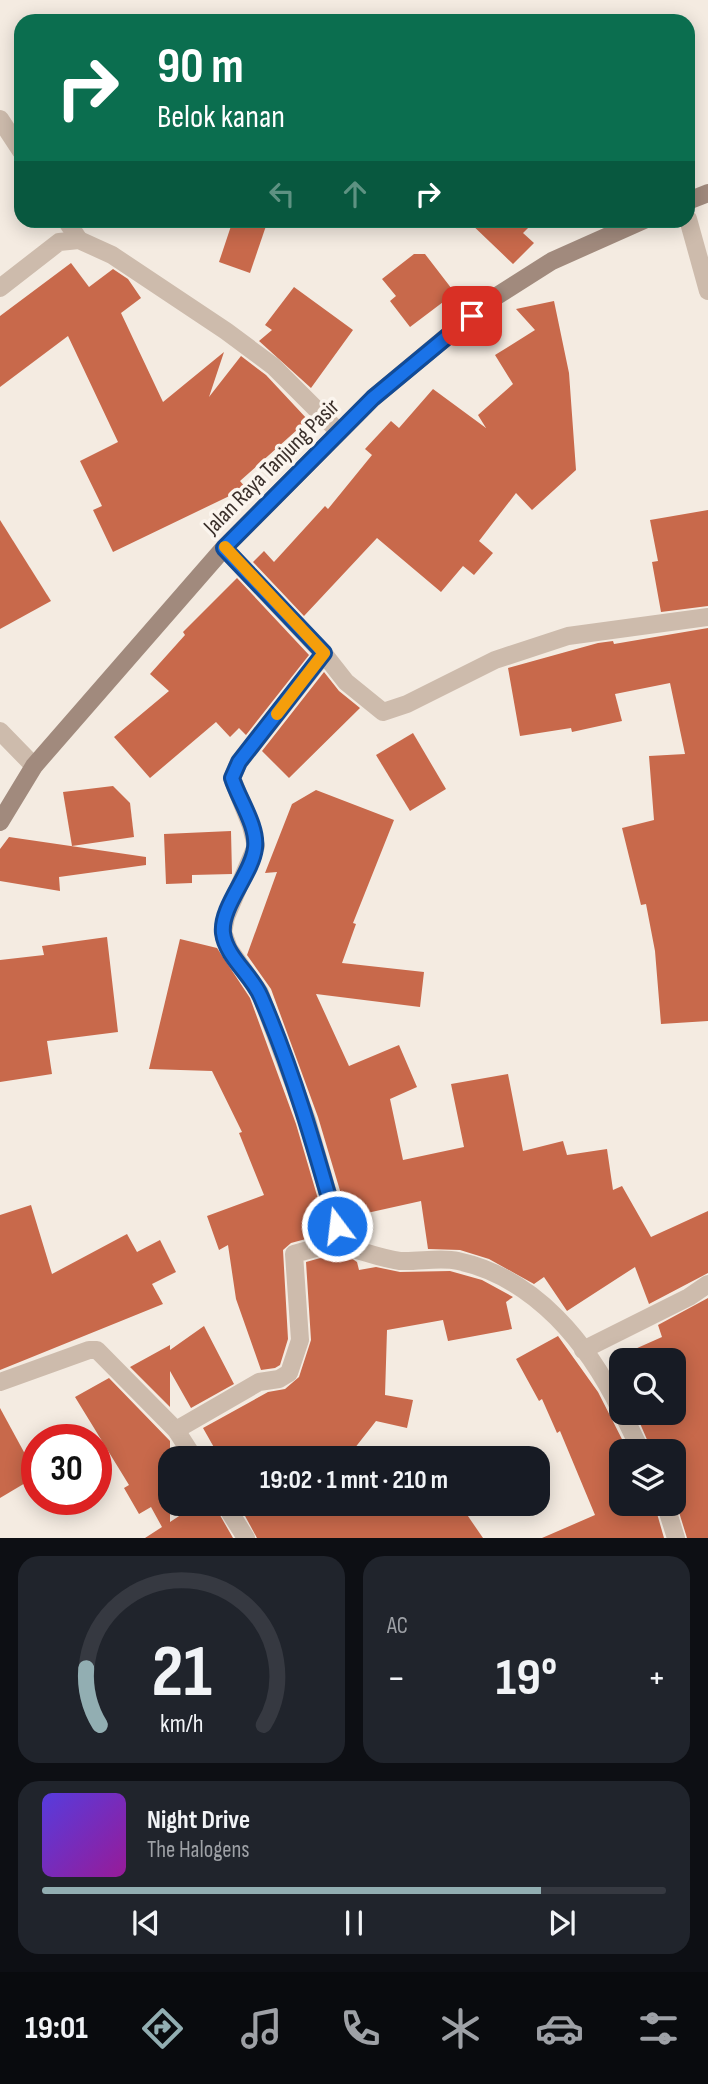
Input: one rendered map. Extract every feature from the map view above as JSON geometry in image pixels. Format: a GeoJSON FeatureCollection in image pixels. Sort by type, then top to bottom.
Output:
{"type":"FeatureCollection","features":[{"type":"Feature","properties":{"kind":"street"},"geometry":{"type":"LineString","coordinates":[[0,119],[14,140]]}},
{"type":"Feature","properties":{"kind":"street"},"geometry":{"type":"LineString","coordinates":[[71,228],[79,240]]}},
{"type":"Feature","properties":{"kind":"street","name":"Jalan Raya Tanjung Pasir"},"geometry":{"type":"LineString","coordinates":[[0,822],[34,765],[224,548],[373,398],[492,299],[552,261],[626,228]]}},
{"type":"Feature","properties":{"kind":"street"},"geometry":{"type":"LineString","coordinates":[[690,228],[708,291]]}},
{"type":"Feature","properties":{"kind":"street"},"geometry":{"type":"LineString","coordinates":[[0,288],[59,242],[79,240],[112,255],[226,331],[273,366],[338,432]]}},
{"type":"Feature","properties":{"kind":"street"},"geometry":{"type":"LineString","coordinates":[[224,548],[324,653],[346,682],[383,712],[407,704],[495,660],[568,636],[708,617]]}},
{"type":"Feature","properties":{"kind":"street"},"geometry":{"type":"LineString","coordinates":[[324,653],[239,762],[232,778],[256,846],[226,917],[223,932],[229,949],[260,993],[307,1120],[337,1226],[344,1240],[353,1249],[398,1261],[457,1260],[504,1276],[561,1320],[609,1387]]}},
{"type":"Feature","properties":{"kind":"street"},"geometry":{"type":"LineString","coordinates":[[0,731],[34,765]]}},
{"type":"Feature","properties":{"kind":"street"},"geometry":{"type":"LineString","coordinates":[[176,1430],[258,1382],[279,1380],[289,1373],[300,1340],[294,1254],[344,1240]]}},
{"type":"Feature","properties":{"kind":"street"},"geometry":{"type":"LineString","coordinates":[[583,1350],[689,1297],[708,1284]]}},
{"type":"Feature","properties":{"kind":"street"},"geometry":{"type":"LineString","coordinates":[[0,1382],[89,1350],[97,1350],[176,1430],[186,1446]]}},
{"type":"Feature","properties":{"kind":"street"},"geometry":{"type":"LineString","coordinates":[[232,1516],[246,1538]]}},
{"type":"Feature","properties":{"kind":"street"},"geometry":{"type":"LineString","coordinates":[[669,1516],[677,1538]]}},
{"type":"Feature","properties":{"kind":"building"},"geometry":{"type":"Polygon","coordinates":[[[230,228],[265,228],[250,273],[219,262],[230,228]]]}},
{"type":"Feature","properties":{"kind":"building"},"geometry":{"type":"Polygon","coordinates":[[[475,228],[528,228],[523,233],[534,243],[513,264],[475,228]]]}},
{"type":"Feature","properties":{"kind":"building"},"geometry":{"type":"Polygon","coordinates":[[[414,254],[425,254],[455,293],[410,327],[390,301],[396,296],[382,279],[414,254]]]}},
{"type":"Feature","properties":{"kind":"building"},"geometry":{"type":"Polygon","coordinates":[[[71,263],[89,287],[113,269],[128,279],[141,298],[121,313],[163,402],[224,352],[209,397],[241,356],[266,375],[308,420],[240,481],[246,488],[113,552],[93,510],[102,506],[80,461],[118,442],[68,336],[0,387],[0,316],[71,263]]]}},
{"type":"Feature","properties":{"kind":"building"},"geometry":{"type":"Polygon","coordinates":[[[294,287],[353,330],[311,388],[259,341],[272,330],[265,325],[294,287]]]}},
{"type":"Feature","properties":{"kind":"building"},"geometry":{"type":"Polygon","coordinates":[[[554,301],[569,373],[576,470],[532,510],[516,493],[479,541],[493,553],[474,575],[463,566],[441,592],[377,538],[304,616],[253,562],[264,551],[274,562],[325,506],[328,509],[372,455],[365,449],[391,421],[399,428],[433,389],[486,428],[478,415],[513,384],[495,355],[535,330],[516,309],[554,301]]]}},
{"type":"Feature","properties":{"kind":"building"},"geometry":{"type":"Polygon","coordinates":[[[708,510],[708,606],[661,612],[652,562],[658,561],[650,520],[708,510]]]}},
{"type":"Feature","properties":{"kind":"building"},"geometry":{"type":"Polygon","coordinates":[[[0,520],[51,601],[0,629],[0,520]]]}},
{"type":"Feature","properties":{"kind":"building"},"geometry":{"type":"Polygon","coordinates":[[[237,578],[309,655],[246,735],[239,728],[230,737],[216,722],[150,778],[114,737],[169,691],[150,674],[185,635],[183,632],[237,578]]]}},
{"type":"Feature","properties":{"kind":"building"},"geometry":{"type":"Polygon","coordinates":[[[708,628],[708,1021],[661,1024],[655,951],[646,904],[641,905],[622,828],[654,820],[649,756],[685,754],[670,683],[615,694],[622,721],[572,732],[571,728],[520,736],[508,668],[598,643],[613,641],[614,644],[708,628]]]}},
{"type":"Feature","properties":{"kind":"building"},"geometry":{"type":"Polygon","coordinates":[[[324,672],[339,691],[360,708],[289,778],[262,751],[324,672]]]}},
{"type":"Feature","properties":{"kind":"building"},"geometry":{"type":"Polygon","coordinates":[[[413,733],[446,789],[410,811],[376,755],[413,733]]]}},
{"type":"Feature","properties":{"kind":"building"},"geometry":{"type":"Polygon","coordinates":[[[113,786],[130,803],[134,837],[72,846],[63,792],[113,786]]]}},
{"type":"Feature","properties":{"kind":"building"},"geometry":{"type":"Polygon","coordinates":[[[316,790],[394,820],[353,923],[356,924],[342,963],[424,972],[420,1007],[316,994],[349,1066],[399,1045],[417,1087],[390,1099],[403,1160],[464,1147],[451,1084],[508,1074],[523,1151],[563,1141],[567,1155],[607,1149],[613,1190],[622,1186],[651,1237],[708,1211],[708,1273],[649,1304],[635,1267],[567,1311],[544,1277],[534,1284],[489,1259],[460,1250],[428,1249],[421,1201],[349,1217],[350,1224],[318,1117],[271,989],[247,955],[277,872],[265,873],[292,804],[316,790]]]}},
{"type":"Feature","properties":{"kind":"building"},"geometry":{"type":"Polygon","coordinates":[[[231,831],[232,874],[192,875],[192,883],[166,884],[164,834],[231,831]]]}},
{"type":"Feature","properties":{"kind":"building"},"geometry":{"type":"Polygon","coordinates":[[[9,837],[146,857],[146,865],[59,877],[60,891],[0,881],[0,849],[9,837]]]}},
{"type":"Feature","properties":{"kind":"building"},"geometry":{"type":"Polygon","coordinates":[[[107,937],[118,1032],[47,1041],[52,1074],[0,1082],[0,960],[44,955],[42,946],[107,937]]]}},
{"type":"Feature","properties":{"kind":"building"},"geometry":{"type":"Polygon","coordinates":[[[180,939],[217,948],[250,998],[296,1124],[328,1233],[291,1243],[283,1250],[288,1339],[280,1365],[275,1368],[261,1370],[236,1299],[228,1245],[219,1250],[207,1216],[264,1195],[239,1133],[242,1132],[212,1071],[149,1069],[180,939]]]}},
{"type":"Feature","properties":{"kind":"building"},"geometry":{"type":"Polygon","coordinates":[[[31,1205],[52,1274],[127,1234],[137,1252],[160,1240],[176,1272],[152,1284],[163,1304],[0,1370],[0,1215],[31,1205]]]}},
{"type":"Feature","properties":{"kind":"building"},"geometry":{"type":"Polygon","coordinates":[[[342,1252],[357,1262],[359,1270],[376,1267],[400,1272],[450,1271],[482,1280],[513,1297],[506,1302],[512,1329],[448,1341],[443,1320],[387,1330],[385,1395],[413,1400],[407,1428],[376,1421],[356,1446],[213,1446],[203,1428],[268,1392],[285,1389],[299,1377],[311,1340],[306,1262],[342,1252]]]}},
{"type":"Feature","properties":{"kind":"building"},"geometry":{"type":"Polygon","coordinates":[[[708,1298],[708,1538],[687,1538],[680,1516],[686,1516],[686,1439],[647,1439],[641,1425],[686,1425],[686,1348],[637,1348],[662,1337],[658,1325],[708,1298]]]}},
{"type":"Feature","properties":{"kind":"building"},"geometry":{"type":"Polygon","coordinates":[[[204,1326],[234,1384],[191,1408],[170,1371],[170,1407],[130,1367],[170,1345],[170,1350],[204,1326]]]}},
{"type":"Feature","properties":{"kind":"building"},"geometry":{"type":"Polygon","coordinates":[[[558,1336],[598,1392],[609,1414],[609,1425],[615,1425],[622,1439],[609,1439],[609,1516],[658,1516],[664,1538],[542,1538],[595,1515],[560,1431],[557,1433],[542,1399],[539,1401],[516,1359],[558,1336]]]}},
{"type":"Feature","properties":{"kind":"building"},"geometry":{"type":"Polygon","coordinates":[[[109,1378],[170,1441],[170,1446],[158,1446],[158,1516],[170,1516],[170,1522],[179,1516],[220,1516],[233,1538],[145,1538],[162,1527],[151,1507],[139,1514],[124,1488],[129,1485],[112,1457],[112,1424],[92,1424],[75,1397],[109,1378]]]}},
{"type":"Feature","properties":{"kind":"building"},"geometry":{"type":"Polygon","coordinates":[[[0,1408],[21,1447],[21,1486],[0,1498],[0,1408]]]}},
{"type":"Feature","properties":{"kind":"building"},"geometry":{"type":"Polygon","coordinates":[[[245,1516],[468,1516],[483,1538],[257,1538],[245,1516]]]}},
{"type":"Feature","properties":{"kind":"slow traffic"},"geometry":{"type":"LineString","coordinates":[[225,547],[324,653],[277,714]]}},
{"type":"Feature","properties":{"kind":"route"},"geometry":{"type":"LineString","coordinates":[[337,1226],[307,1120],[260,993],[229,949],[223,932],[226,917],[256,846],[232,778],[239,762],[324,653],[224,548],[373,398],[472,316]]}}]}
